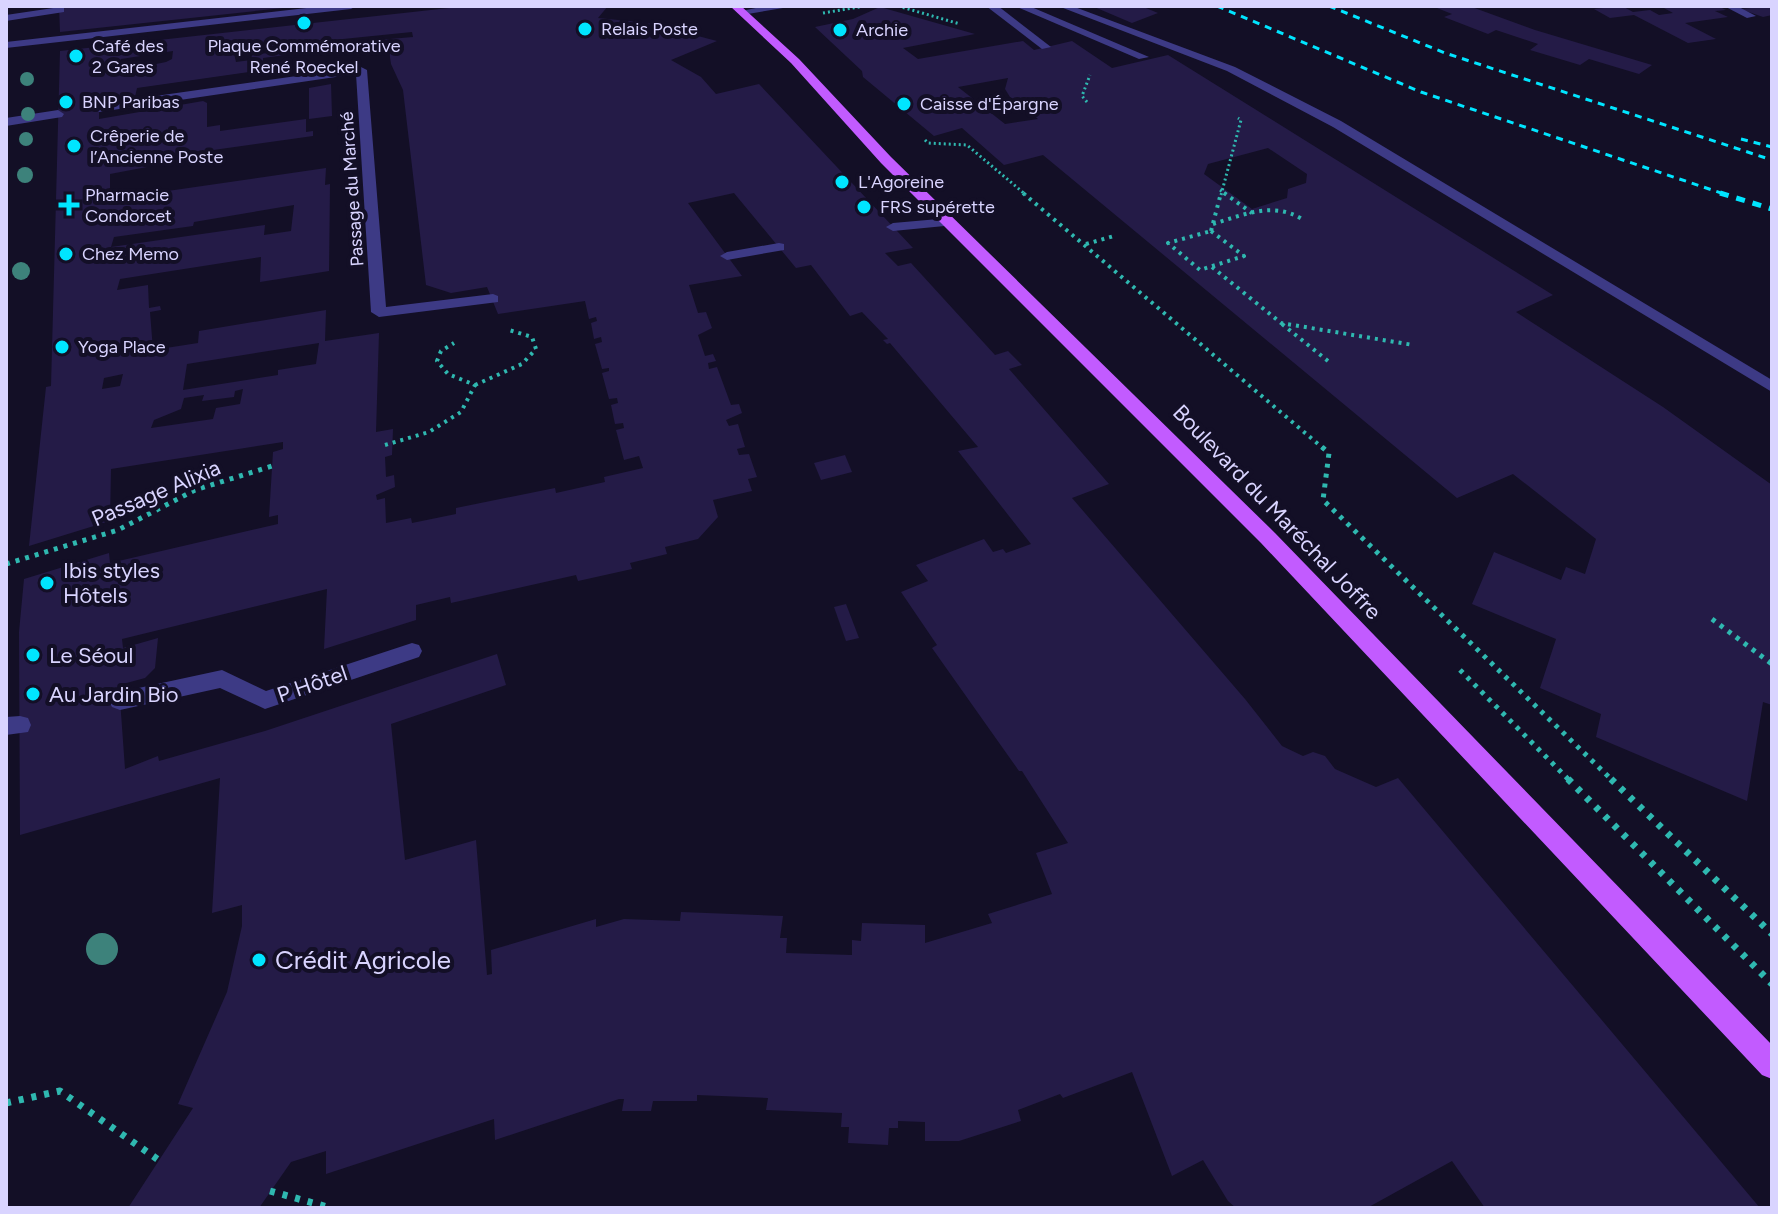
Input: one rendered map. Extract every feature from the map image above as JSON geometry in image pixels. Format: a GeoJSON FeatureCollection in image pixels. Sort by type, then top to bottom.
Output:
{"type":"FeatureCollection","features":[{"type":"Feature","properties":{"kind":"main road","name":"Boulevard du Maréchal Joffre"},"geometry":{"type":"LineString","coordinates":[[739,9],[847,113],[886,160],[1268,538],[1772,1065]]}},
{"type":"Feature","properties":{"kind":"street"},"geometry":{"type":"LineString","coordinates":[[6,45],[351,6]]}},
{"type":"Feature","properties":{"kind":"street"},"geometry":{"type":"LineString","coordinates":[[739,9],[790,6]]}},
{"type":"Feature","properties":{"kind":"street"},"geometry":{"type":"LineString","coordinates":[[991,6],[1046,47]]}},
{"type":"Feature","properties":{"kind":"street"},"geometry":{"type":"LineString","coordinates":[[1020,6],[1143,57]]}},
{"type":"Feature","properties":{"kind":"street"},"geometry":{"type":"LineString","coordinates":[[1063,6],[1231,69],[1337,124],[1772,387]]}},
{"type":"Feature","properties":{"kind":"street"},"geometry":{"type":"LineString","coordinates":[[1729,6],[1751,16]]}},
{"type":"Feature","properties":{"kind":"street"},"geometry":{"type":"LineString","coordinates":[[6,18],[60,10]]}},
{"type":"Feature","properties":{"kind":"street","name":"Passage du Marché"},"geometry":{"type":"LineString","coordinates":[[99,108],[361,70],[379,312],[493,299]]}},
{"type":"Feature","properties":{"kind":"street"},"geometry":{"type":"LineString","coordinates":[[6,122],[58,114]]}},
{"type":"Feature","properties":{"kind":"street"},"geometry":{"type":"LineString","coordinates":[[893,227],[950,222]]}},
{"type":"Feature","properties":{"kind":"street"},"geometry":{"type":"LineString","coordinates":[[727,256],[779,247]]}},
{"type":"Feature","properties":{"kind":"street","name":"P Hôtel"},"geometry":{"type":"LineString","coordinates":[[120,701],[222,679],[265,700],[412,651]]}},
{"type":"Feature","properties":{"kind":"path"},"geometry":{"type":"LineString","coordinates":[[898,6],[911,10]]}},
{"type":"Feature","properties":{"kind":"path"},"geometry":{"type":"LineString","coordinates":[[917,133],[928,143],[967,145],[1329,453],[1323,500],[1772,934]]}},
{"type":"Feature","properties":{"kind":"path"},"geometry":{"type":"LineString","coordinates":[[1211,231],[1231,154]]}},
{"type":"Feature","properties":{"kind":"path"},"geometry":{"type":"LineString","coordinates":[[1220,190],[1252,213]]}},
{"type":"Feature","properties":{"kind":"path"},"geometry":{"type":"LineString","coordinates":[[1212,225],[1265,208],[1293,212],[1302,219]]}},
{"type":"Feature","properties":{"kind":"path"},"geometry":{"type":"LineString","coordinates":[[1211,231],[1244,256],[1200,270],[1168,243],[1211,231]]}},
{"type":"Feature","properties":{"kind":"path"},"geometry":{"type":"LineString","coordinates":[[1085,245],[1114,236]]}},
{"type":"Feature","properties":{"kind":"path"},"geometry":{"type":"LineString","coordinates":[[1211,266],[1328,361]]}},
{"type":"Feature","properties":{"kind":"path"},"geometry":{"type":"LineString","coordinates":[[1281,323],[1413,345]]}},
{"type":"Feature","properties":{"kind":"path"},"geometry":{"type":"LineString","coordinates":[[385,445],[429,432],[461,412],[475,385],[522,364],[536,349],[532,337],[508,329],[495,330]]}},
{"type":"Feature","properties":{"kind":"path"},"geometry":{"type":"LineString","coordinates":[[459,340],[441,351],[437,361],[448,374],[475,385]]}},
{"type":"Feature","properties":{"kind":"path","name":"Passage Alixia"},"geometry":{"type":"LineString","coordinates":[[6,564],[118,530],[195,490],[272,466]]}},
{"type":"Feature","properties":{"kind":"path"},"geometry":{"type":"LineString","coordinates":[[1712,619],[1772,664]]}},
{"type":"Feature","properties":{"kind":"path"},"geometry":{"type":"LineString","coordinates":[[6,1103],[60,1091],[160,1161]]}},
{"type":"Feature","properties":{"kind":"path"},"geometry":{"type":"LineString","coordinates":[[270,1191],[331,1208]]}},
{"type":"Feature","properties":{"kind":"building"},"geometry":{"type":"Polygon","coordinates":[[[59,6],[283,6],[283,8],[60,32],[59,6]]]}},
{"type":"Feature","properties":{"kind":"building"},"geometry":{"type":"Polygon","coordinates":[[[467,6],[608,6],[598,18],[648,23],[717,41],[671,60],[701,77],[716,94],[759,84],[913,248],[885,253],[898,266],[911,263],[995,355],[1008,351],[1022,365],[1009,369],[1109,484],[1072,498],[1282,746],[1303,756],[1313,752],[1325,756],[1335,769],[1376,787],[1398,778],[1760,1208],[1485,1208],[1452,1161],[1367,1208],[1236,1208],[1228,1201],[1203,1160],[1172,1176],[1132,1072],[1063,1098],[1060,1094],[1018,1110],[1021,1121],[959,1141],[925,1141],[925,1122],[898,1121],[898,1128],[889,1128],[888,1145],[848,1143],[849,1127],[841,1127],[842,1113],[766,1110],[768,1098],[697,1095],[697,1101],[653,1101],[651,1111],[622,1111],[624,1099],[619,1099],[495,1140],[494,1119],[326,1174],[326,1151],[291,1162],[259,1208],[128,1208],[193,1108],[178,1104],[227,992],[242,926],[242,905],[212,913],[220,778],[20,835],[19,632],[24,579],[109,553],[110,563],[278,524],[278,515],[269,517],[273,452],[283,449],[283,442],[111,469],[110,521],[29,546],[46,387],[51,386],[60,51],[467,6]],[[412,32],[254,48],[234,53],[236,62],[251,60],[252,55],[315,47],[316,51],[263,58],[263,70],[137,88],[135,97],[99,103],[99,119],[203,101],[207,103],[207,127],[220,125],[220,131],[306,119],[306,132],[313,131],[313,136],[149,159],[147,167],[110,174],[110,194],[141,192],[140,195],[326,168],[325,185],[330,184],[329,271],[260,282],[261,257],[120,279],[117,290],[148,285],[149,308],[160,306],[161,310],[150,312],[153,350],[198,343],[199,331],[326,310],[325,341],[379,333],[376,432],[393,429],[392,455],[385,457],[386,477],[394,475],[395,487],[376,495],[377,500],[385,498],[386,523],[411,518],[412,523],[456,514],[456,508],[555,488],[556,493],[605,482],[604,477],[643,468],[639,456],[624,460],[616,430],[624,428],[623,423],[615,424],[611,405],[618,403],[617,398],[609,399],[602,373],[609,371],[609,368],[602,369],[595,344],[602,342],[601,337],[594,339],[591,323],[597,321],[596,317],[589,319],[585,301],[498,314],[487,287],[451,293],[426,285],[403,90],[391,64],[389,50],[349,55],[349,46],[356,45],[355,42],[413,37],[412,32]],[[173,51],[121,59],[122,71],[166,62],[172,59],[173,51]],[[734,193],[688,203],[742,276],[689,285],[698,313],[706,312],[712,328],[698,335],[705,356],[713,354],[716,361],[708,363],[709,369],[717,367],[731,405],[739,404],[742,413],[726,420],[729,426],[738,424],[745,447],[737,449],[739,455],[749,454],[757,477],[748,479],[752,491],[713,500],[718,517],[698,539],[665,547],[667,554],[630,563],[632,569],[578,581],[576,575],[451,603],[450,597],[416,605],[416,620],[324,649],[327,589],[122,639],[123,648],[158,638],[155,668],[145,678],[119,685],[125,769],[158,756],[159,761],[265,731],[497,654],[506,685],[391,724],[405,860],[476,840],[487,975],[492,974],[491,950],[596,919],[596,927],[624,919],[680,921],[681,912],[783,916],[780,938],[787,938],[786,953],[852,955],[852,940],[861,941],[862,923],[925,925],[925,943],[992,923],[988,914],[1052,894],[1036,853],[1068,843],[1022,771],[1019,771],[932,648],[937,645],[901,592],[928,581],[916,565],[984,539],[993,552],[1003,549],[1006,553],[1031,544],[958,451],[978,447],[862,312],[850,316],[811,265],[796,268],[734,193]],[[294,205],[194,222],[193,226],[114,237],[111,247],[265,225],[264,235],[291,231],[294,205]],[[319,343],[187,364],[183,390],[278,375],[278,370],[316,364],[319,343]],[[123,374],[104,378],[102,389],[120,386],[123,374]],[[243,389],[235,391],[234,397],[202,401],[204,395],[184,398],[181,409],[154,420],[151,428],[213,419],[216,408],[240,404],[243,389]]]}},
{"type":"Feature","properties":{"kind":"building"},"geometry":{"type":"Polygon","coordinates":[[[1092,6],[1141,6],[1158,13],[1132,23],[1092,6]]]}},
{"type":"Feature","properties":{"kind":"building"},"geometry":{"type":"Polygon","coordinates":[[[1432,6],[1469,6],[1535,30],[1652,65],[1639,74],[1589,59],[1580,65],[1530,50],[1538,44],[1496,30],[1488,34],[1444,17],[1452,14],[1432,6]]]}},
{"type":"Feature","properties":{"kind":"building"},"geometry":{"type":"Polygon","coordinates":[[[1622,6],[1633,12],[1650,10],[1659,15],[1673,13],[1664,8],[1718,6],[1726,10],[1715,11],[1728,17],[1685,23],[1716,39],[1688,43],[1634,15],[1610,18],[1594,9],[1622,6]]]}},
{"type":"Feature","properties":{"kind":"building"},"geometry":{"type":"Polygon","coordinates":[[[1772,6],[1772,15],[1763,17],[1740,9],[1772,6]]]}},
{"type":"Feature","properties":{"kind":"building"},"geometry":{"type":"Polygon","coordinates":[[[880,7],[975,34],[903,48],[918,59],[1023,41],[1034,50],[1072,41],[1112,68],[1168,55],[1553,295],[1516,312],[1663,407],[1772,485],[1772,705],[1763,702],[1747,801],[1596,737],[1601,714],[1540,688],[1556,639],[1472,604],[1494,552],[1561,580],[1566,567],[1585,574],[1596,539],[1513,474],[1457,498],[1043,155],[1004,165],[962,128],[934,136],[863,77],[862,71],[815,27],[853,19],[880,7]],[[1008,78],[958,87],[1005,124],[1038,119],[1010,97],[1005,89],[1008,78]],[[1268,148],[1208,164],[1204,174],[1252,209],[1287,198],[1288,189],[1306,183],[1307,174],[1268,148]]]}},
{"type":"Feature","properties":{"kind":"building"},"geometry":{"type":"Polygon","coordinates":[[[331,84],[332,116],[309,119],[309,88],[331,84]]]}},
{"type":"Feature","properties":{"kind":"building"},"geometry":{"type":"Polygon","coordinates":[[[845,455],[852,472],[821,480],[814,463],[845,455]]]}},
{"type":"Feature","properties":{"kind":"building"},"geometry":{"type":"Polygon","coordinates":[[[846,604],[859,638],[846,641],[834,607],[846,604]]]}},
{"type":"Feature","properties":{"kind":"railway"},"geometry":{"type":"LineString","coordinates":[[1217,6],[1421,92],[1727,195]]}},
{"type":"Feature","properties":{"kind":"railway"},"geometry":{"type":"LineString","coordinates":[[1329,6],[1445,53],[1772,160]]}},
{"type":"Feature","properties":{"kind":"railway"},"geometry":{"type":"LineString","coordinates":[[1741,139],[1772,147]]}},
{"type":"Feature","properties":{"kind":"railway"},"geometry":{"type":"LineString","coordinates":[[1720,193],[1772,209]]}},
{"type":"Feature","properties":{"kind":"place","name":"Plaque Commémorative René Roeckel"},"geometry":{"type":"Point","coordinates":[304,23]}},
{"type":"Feature","properties":{"kind":"place","name":"Relais Poste"},"geometry":{"type":"Point","coordinates":[585,29]}},
{"type":"Feature","properties":{"kind":"place","name":"Archie"},"geometry":{"type":"Point","coordinates":[840,30]}},
{"type":"Feature","properties":{"kind":"place","name":"Café des 2 Gares"},"geometry":{"type":"Point","coordinates":[76,56]}},
{"type":"Feature","properties":{"kind":"place","name":"BNP Paribas"},"geometry":{"type":"Point","coordinates":[66,102]}},
{"type":"Feature","properties":{"kind":"place","name":"Caisse d'Épargne"},"geometry":{"type":"Point","coordinates":[904,104]}},
{"type":"Feature","properties":{"kind":"place","name":"Crêperie de l’Ancienne Poste"},"geometry":{"type":"Point","coordinates":[74,146]}},
{"type":"Feature","properties":{"kind":"place","name":"L'Agoreine"},"geometry":{"type":"Point","coordinates":[842,182]}},
{"type":"Feature","properties":{"kind":"place","name":"Pharmacie Condorcet"},"geometry":{"type":"Point","coordinates":[69,205]}},
{"type":"Feature","properties":{"kind":"place","name":"FRS supérette"},"geometry":{"type":"Point","coordinates":[864,207]}},
{"type":"Feature","properties":{"kind":"place","name":"Chez Memo"},"geometry":{"type":"Point","coordinates":[66,254]}},
{"type":"Feature","properties":{"kind":"place","name":"Yoga Place"},"geometry":{"type":"Point","coordinates":[62,347]}},
{"type":"Feature","properties":{"kind":"place","name":"Ibis styles Hôtels"},"geometry":{"type":"Point","coordinates":[47,583]}},
{"type":"Feature","properties":{"kind":"place","name":"Le Séoul"},"geometry":{"type":"Point","coordinates":[33,655]}},
{"type":"Feature","properties":{"kind":"place","name":"Au Jardin Bio"},"geometry":{"type":"Point","coordinates":[33,694]}},
{"type":"Feature","properties":{"kind":"place","name":"Crédit Agricole"},"geometry":{"type":"Point","coordinates":[259,960]}}]}
